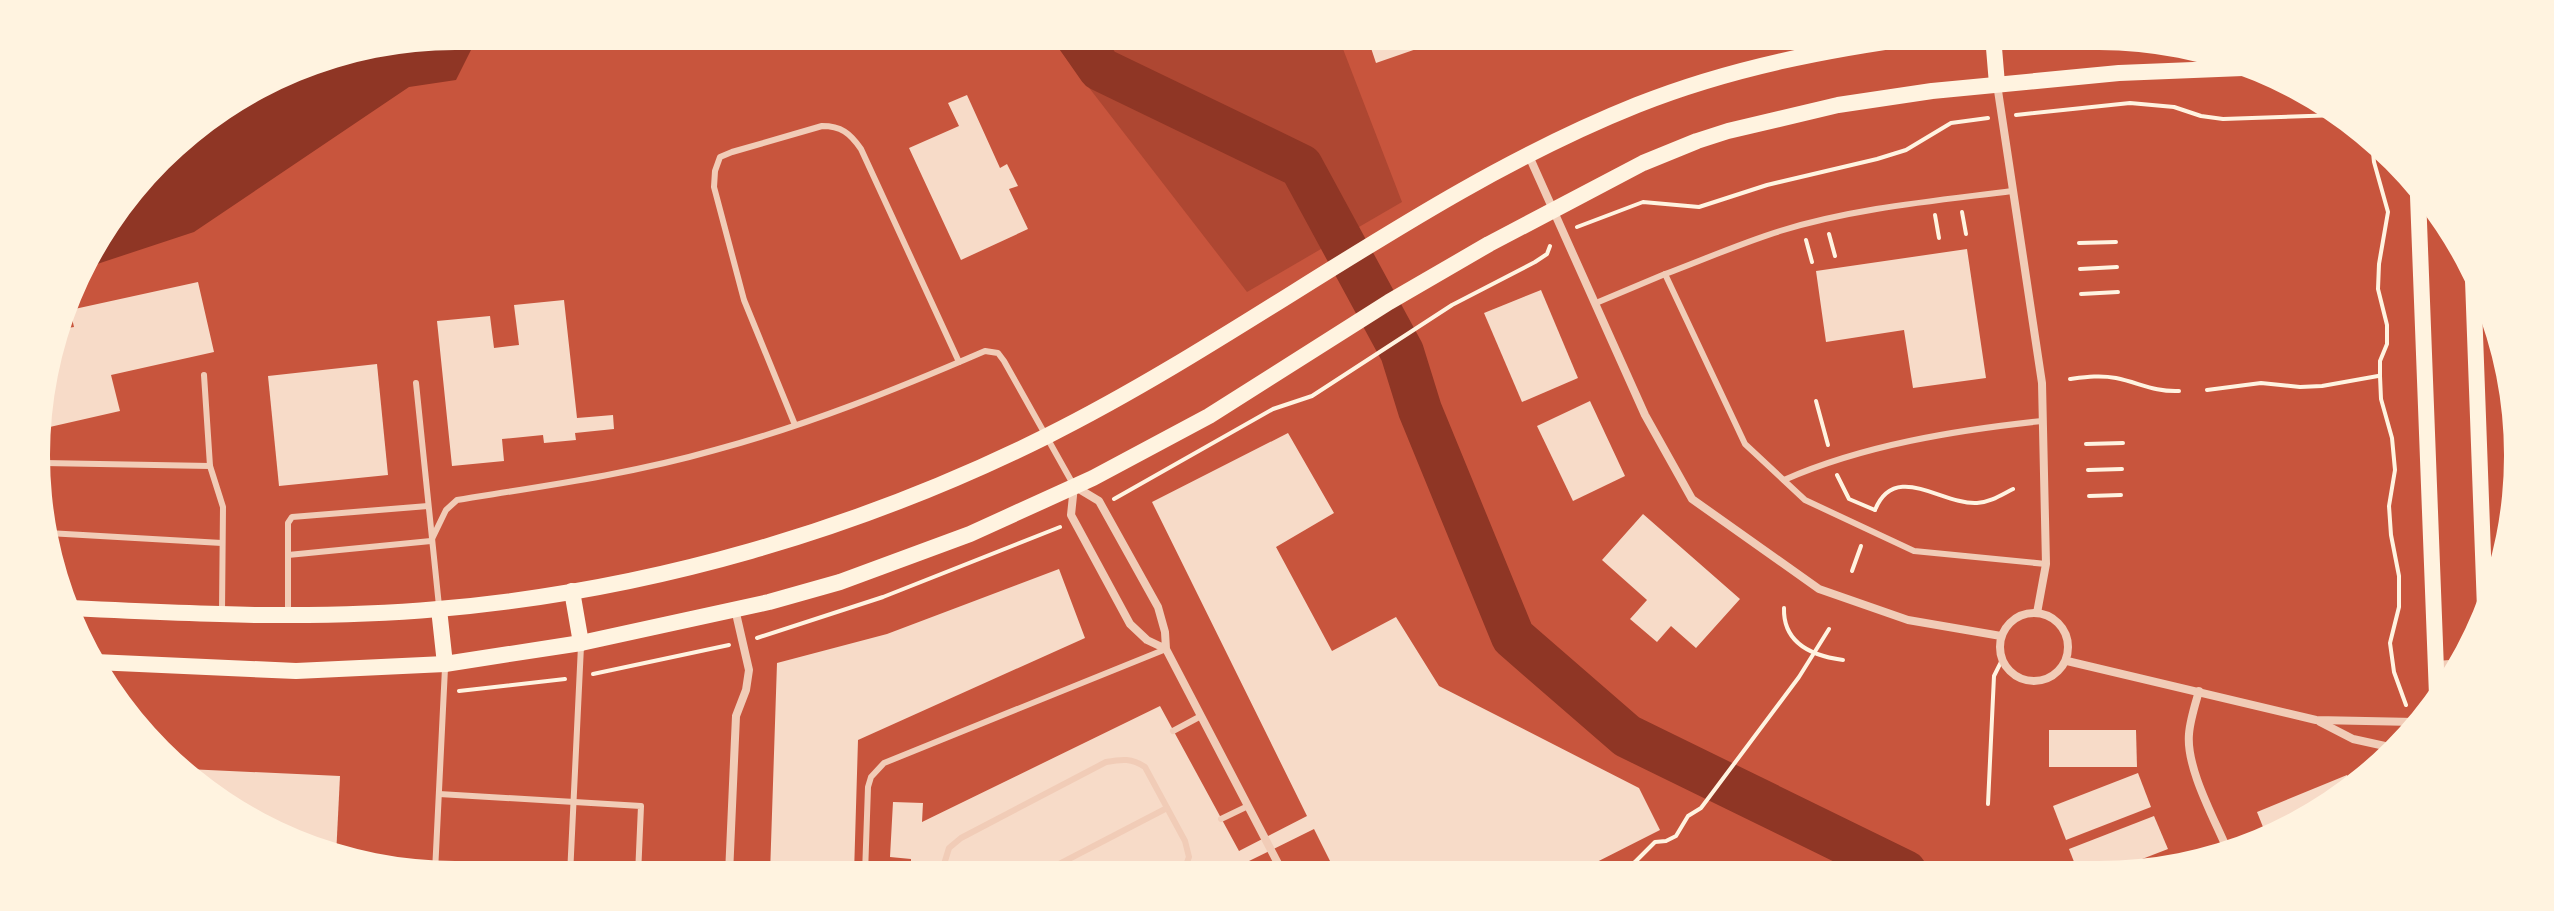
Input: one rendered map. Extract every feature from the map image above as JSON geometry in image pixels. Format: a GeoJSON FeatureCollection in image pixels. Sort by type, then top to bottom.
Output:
{"type":"FeatureCollection","features":[{"type":"Feature","properties":{"kind":"main road"},"geometry":{"type":"LineString","coordinates":[[80,608],[222,615],[439,609],[572,591],[678,570],[864,515],[1047,436],[1152,380],[1487,176],[1636,105],[1775,62],[1834,50]]}},
{"type":"Feature","properties":{"kind":"main road"},"geometry":{"type":"LineString","coordinates":[[1994,50],[1997,84]]}},
{"type":"Feature","properties":{"kind":"main road"},"geometry":{"type":"LineString","coordinates":[[107,663],[296,671],[445,664],[581,643],[735,609],[855,576],[970,534],[1074,486],[1209,416],[1422,283],[1554,209],[1643,163],[1728,131],[1838,105],[1997,84],[2119,73],[2219,69]]}},
{"type":"Feature","properties":{"kind":"main road"},"geometry":{"type":"LineString","coordinates":[[2418,207],[2436,680]]}},
{"type":"Feature","properties":{"kind":"main road"},"geometry":{"type":"LineString","coordinates":[[2474,302],[2484,580]]}},
{"type":"Feature","properties":{"kind":"main road"},"geometry":{"type":"LineString","coordinates":[[572,591],[581,643]]}},
{"type":"Feature","properties":{"kind":"main road"},"geometry":{"type":"LineString","coordinates":[[439,609],[445,664]]}},
{"type":"Feature","properties":{"kind":"street"},"geometry":{"type":"LineString","coordinates":[[1997,84],[2042,383],[2046,564],[2037,613]]}},
{"type":"Feature","properties":{"kind":"street"},"geometry":{"type":"LineString","coordinates":[[1529,156],[1645,415],[1692,499],[1819,589],[1908,620],[2001,636]]}},
{"type":"Feature","properties":{"kind":"street"},"geometry":{"type":"LineString","coordinates":[[1166,649],[1147,640],[1130,624],[1071,515],[1074,486],[1099,501],[1158,607],[1166,649],[1277,861]]}},
{"type":"Feature","properties":{"kind":"street"},"geometry":{"type":"LineString","coordinates":[[730,861],[736,716],[746,690],[749,670],[735,609]]}},
{"type":"Feature","properties":{"kind":"street"},"geometry":{"type":"LineString","coordinates":[[2037,613],[2056,620],[2064,629],[2068,639],[2067,661],[2051,678],[2028,682],[2017,677],[2002,660],[2001,636],[2015,619],[2037,613]]}},
{"type":"Feature","properties":{"kind":"street"},"geometry":{"type":"LineString","coordinates":[[2067,661],[2316,720],[2404,722]]}},
{"type":"Feature","properties":{"kind":"street"},"geometry":{"type":"LineString","coordinates":[[2436,665],[2446,664]]}},
{"type":"Feature","properties":{"kind":"street"},"geometry":{"type":"LineString","coordinates":[[2199,691],[2189,747],[2198,780],[2224,841]]}},
{"type":"Feature","properties":{"kind":"street"},"geometry":{"type":"LineString","coordinates":[[2316,720],[2353,739],[2382,745]]}},
{"type":"Feature","properties":{"kind":"lane"},"geometry":{"type":"LineString","coordinates":[[795,425],[744,300],[714,187],[720,157],[732,152],[822,126],[836,126],[851,135],[861,149],[959,362]]}},
{"type":"Feature","properties":{"kind":"lane"},"geometry":{"type":"LineString","coordinates":[[1596,303],[1703,258],[1802,226],[1877,209],[2012,191]]}},
{"type":"Feature","properties":{"kind":"lane"},"geometry":{"type":"LineString","coordinates":[[1665,274],[1745,444],[1805,500],[1914,551],[2046,564]]}},
{"type":"Feature","properties":{"kind":"lane"},"geometry":{"type":"LineString","coordinates":[[431,541],[446,510],[457,500],[608,476],[716,450],[864,402],[985,351],[998,353],[1074,486]]}},
{"type":"Feature","properties":{"kind":"lane"},"geometry":{"type":"LineString","coordinates":[[204,375],[210,466],[223,507],[222,615]]}},
{"type":"Feature","properties":{"kind":"lane"},"geometry":{"type":"LineString","coordinates":[[416,383],[439,609]]}},
{"type":"Feature","properties":{"kind":"lane"},"geometry":{"type":"LineString","coordinates":[[1784,480],[1832,460],[1981,427],[2042,421]]}},
{"type":"Feature","properties":{"kind":"lane"},"geometry":{"type":"LineString","coordinates":[[50,463],[210,466]]}},
{"type":"Feature","properties":{"kind":"lane"},"geometry":{"type":"LineString","coordinates":[[288,615],[288,523],[292,517],[428,506]]}},
{"type":"Feature","properties":{"kind":"lane"},"geometry":{"type":"LineString","coordinates":[[58,534],[222,543]]}},
{"type":"Feature","properties":{"kind":"lane"},"geometry":{"type":"LineString","coordinates":[[288,555],[431,541]]}},
{"type":"Feature","properties":{"kind":"lane"},"geometry":{"type":"LineString","coordinates":[[571,861],[581,643]]}},
{"type":"Feature","properties":{"kind":"lane"},"geometry":{"type":"LineString","coordinates":[[865,861],[868,787],[876,769],[884,763],[1166,649]]}},
{"type":"Feature","properties":{"kind":"lane"},"geometry":{"type":"LineString","coordinates":[[436,860],[445,664]]}},
{"type":"Feature","properties":{"kind":"lane"},"geometry":{"type":"LineString","coordinates":[[1173,731],[1201,716]]}},
{"type":"Feature","properties":{"kind":"lane"},"geometry":{"type":"LineString","coordinates":[[945,861],[949,848],[961,838],[1106,762],[1135,760],[1145,767],[1185,841],[1188,861]]}},
{"type":"Feature","properties":{"kind":"lane"},"geometry":{"type":"LineString","coordinates":[[439,794],[641,806],[639,861]]}},
{"type":"Feature","properties":{"kind":"lane"},"geometry":{"type":"LineString","coordinates":[[1221,819],[1248,806]]}},
{"type":"Feature","properties":{"kind":"lane"},"geometry":{"type":"LineString","coordinates":[[1065,861],[1167,808]]}},
{"type":"Feature","properties":{"kind":"path"},"geometry":{"type":"LineString","coordinates":[[1126,492],[1273,409],[1312,396],[1452,305],[1535,262],[1547,254],[1551,245],[1575,228],[1643,202],[1699,207],[1767,185],[1906,150],[1951,123],[2130,103],[2174,107],[2223,119],[2320,116]]}},
{"type":"Feature","properties":{"kind":"path"},"geometry":{"type":"LineString","coordinates":[[2374,158],[2388,212],[2378,289],[2387,325],[2387,344],[2380,361],[2381,399],[2392,438],[2395,470],[2389,506],[2399,576],[2399,607],[2390,643],[2394,672],[2406,706]]}},
{"type":"Feature","properties":{"kind":"path"},"geometry":{"type":"LineString","coordinates":[[1960,197],[1966,234]]}},
{"type":"Feature","properties":{"kind":"path"},"geometry":{"type":"LineString","coordinates":[[1933,201],[1939,238]]}},
{"type":"Feature","properties":{"kind":"path"},"geometry":{"type":"LineString","coordinates":[[1826,220],[1835,256]]}},
{"type":"Feature","properties":{"kind":"path"},"geometry":{"type":"LineString","coordinates":[[1802,226],[1812,262]]}},
{"type":"Feature","properties":{"kind":"path"},"geometry":{"type":"LineString","coordinates":[[2079,243],[2116,242]]}},
{"type":"Feature","properties":{"kind":"path"},"geometry":{"type":"LineString","coordinates":[[2080,269],[2117,267]]}},
{"type":"Feature","properties":{"kind":"path"},"geometry":{"type":"LineString","coordinates":[[2081,294],[2118,292]]}},
{"type":"Feature","properties":{"kind":"path"},"geometry":{"type":"LineString","coordinates":[[2070,379],[2092,376],[2116,378],[2158,392],[2179,391]]}},
{"type":"Feature","properties":{"kind":"path"},"geometry":{"type":"LineString","coordinates":[[2207,390],[2261,383],[2322,386],[2380,376]]}},
{"type":"Feature","properties":{"kind":"path"},"geometry":{"type":"LineString","coordinates":[[1816,401],[1828,445]]}},
{"type":"Feature","properties":{"kind":"path"},"geometry":{"type":"LineString","coordinates":[[2086,444],[2123,443]]}},
{"type":"Feature","properties":{"kind":"path"},"geometry":{"type":"LineString","coordinates":[[2088,470],[2122,469]]}},
{"type":"Feature","properties":{"kind":"path"},"geometry":{"type":"LineString","coordinates":[[1836,473],[1844,495],[1875,510]]}},
{"type":"Feature","properties":{"kind":"path"},"geometry":{"type":"LineString","coordinates":[[1871,520],[1880,498],[1888,490],[1899,487],[1910,487],[1970,503],[1993,500],[2013,489]]}},
{"type":"Feature","properties":{"kind":"path"},"geometry":{"type":"LineString","coordinates":[[2089,496],[2121,495]]}},
{"type":"Feature","properties":{"kind":"path"},"geometry":{"type":"LineString","coordinates":[[761,637],[883,597],[1051,532]]}},
{"type":"Feature","properties":{"kind":"path"},"geometry":{"type":"LineString","coordinates":[[1852,571],[1861,546]]}},
{"type":"Feature","properties":{"kind":"path"},"geometry":{"type":"LineString","coordinates":[[1784,608],[1787,627],[1793,637],[1814,654],[1843,660]]}},
{"type":"Feature","properties":{"kind":"path"},"geometry":{"type":"LineString","coordinates":[[1636,861],[1655,842],[1676,836],[1688,816],[1701,808],[1829,629]]}},
{"type":"Feature","properties":{"kind":"path"},"geometry":{"type":"LineString","coordinates":[[595,674],[718,648]]}},
{"type":"Feature","properties":{"kind":"path"},"geometry":{"type":"LineString","coordinates":[[1988,804],[1994,676],[2002,660]]}},
{"type":"Feature","properties":{"kind":"path"},"geometry":{"type":"LineString","coordinates":[[459,691],[550,682]]}},
{"type":"Feature","properties":{"kind":"shaded area"},"geometry":{"type":"Polygon","coordinates":[[[471,50],[456,80],[409,87],[194,232],[98,264],[118,230],[169,169],[209,134],[253,104],[300,81],[351,64],[403,53],[471,50]]]}},
{"type":"Feature","properties":{"kind":"shaded area"},"geometry":{"type":"Polygon","coordinates":[[[1060,50],[1343,50],[1402,202],[1247,292],[1060,50]]]}},
{"type":"Feature","properties":{"kind":"building"},"geometry":{"type":"Polygon","coordinates":[[[1372,50],[1413,50],[1376,63],[1372,50]]]}},
{"type":"Feature","properties":{"kind":"building"},"geometry":{"type":"Polygon","coordinates":[[[967,95],[1000,168],[1007,164],[1018,186],[1009,189],[1028,229],[961,260],[909,148],[959,126],[948,103],[967,95]]]}},
{"type":"Feature","properties":{"kind":"building"},"geometry":{"type":"Polygon","coordinates":[[[1967,249],[1986,378],[1913,388],[1904,330],[1826,342],[1816,271],[1967,249]]]}},
{"type":"Feature","properties":{"kind":"building"},"geometry":{"type":"Polygon","coordinates":[[[198,282],[214,352],[111,375],[120,411],[51,427],[58,376],[78,308],[198,282]]]}},
{"type":"Feature","properties":{"kind":"building"},"geometry":{"type":"Polygon","coordinates":[[[1541,290],[1578,378],[1522,402],[1484,313],[1541,290]]]}},
{"type":"Feature","properties":{"kind":"building"},"geometry":{"type":"Polygon","coordinates":[[[564,300],[577,418],[613,415],[614,429],[575,433],[576,440],[544,443],[543,435],[502,439],[504,461],[452,466],[437,321],[490,316],[494,348],[519,345],[514,305],[564,300]]]}},
{"type":"Feature","properties":{"kind":"building"},"geometry":{"type":"Polygon","coordinates":[[[377,364],[388,475],[279,486],[268,376],[377,364]]]}},
{"type":"Feature","properties":{"kind":"building"},"geometry":{"type":"Polygon","coordinates":[[[1590,401],[1625,476],[1573,501],[1537,426],[1590,401]]]}},
{"type":"Feature","properties":{"kind":"building"},"geometry":{"type":"Polygon","coordinates":[[[1288,433],[1334,513],[1276,547],[1332,651],[1396,617],[1439,686],[1639,788],[1660,830],[1599,861],[1330,861],[1314,829],[1249,861],[911,861],[890,857],[893,802],[923,803],[922,822],[1160,706],[1239,851],[1307,816],[1152,502],[1288,433]]]}},
{"type":"Feature","properties":{"kind":"building"},"geometry":{"type":"Polygon","coordinates":[[[1643,514],[1740,599],[1696,648],[1671,626],[1657,642],[1630,619],[1647,600],[1602,560],[1643,514]]]}},
{"type":"Feature","properties":{"kind":"building"},"geometry":{"type":"Polygon","coordinates":[[[1059,569],[1085,638],[858,740],[854,861],[770,861],[777,663],[887,634],[1059,569]]]}},
{"type":"Feature","properties":{"kind":"building"},"geometry":{"type":"Polygon","coordinates":[[[2049,730],[2136,730],[2137,767],[2049,767],[2049,730]]]}},
{"type":"Feature","properties":{"kind":"building"},"geometry":{"type":"Polygon","coordinates":[[[200,770],[340,776],[337,843],[300,830],[253,807],[200,770]]]}},
{"type":"Feature","properties":{"kind":"building"},"geometry":{"type":"Polygon","coordinates":[[[2138,773],[2151,807],[2066,840],[2053,806],[2138,773]]]}},
{"type":"Feature","properties":{"kind":"building"},"geometry":{"type":"Polygon","coordinates":[[[2347,775],[2301,807],[2263,826],[2257,812],[2347,775]]]}},
{"type":"Feature","properties":{"kind":"building"},"geometry":{"type":"Polygon","coordinates":[[[2154,816],[2168,849],[2143,859],[2074,861],[2069,849],[2154,816]]]}},
{"type":"Feature","properties":{"kind":"waterway"},"geometry":{"type":"LineString","coordinates":[[1087,50],[1100,69],[1301,166],[1402,352],[1420,410],[1513,637],[1627,736],[1883,861]]}}]}
